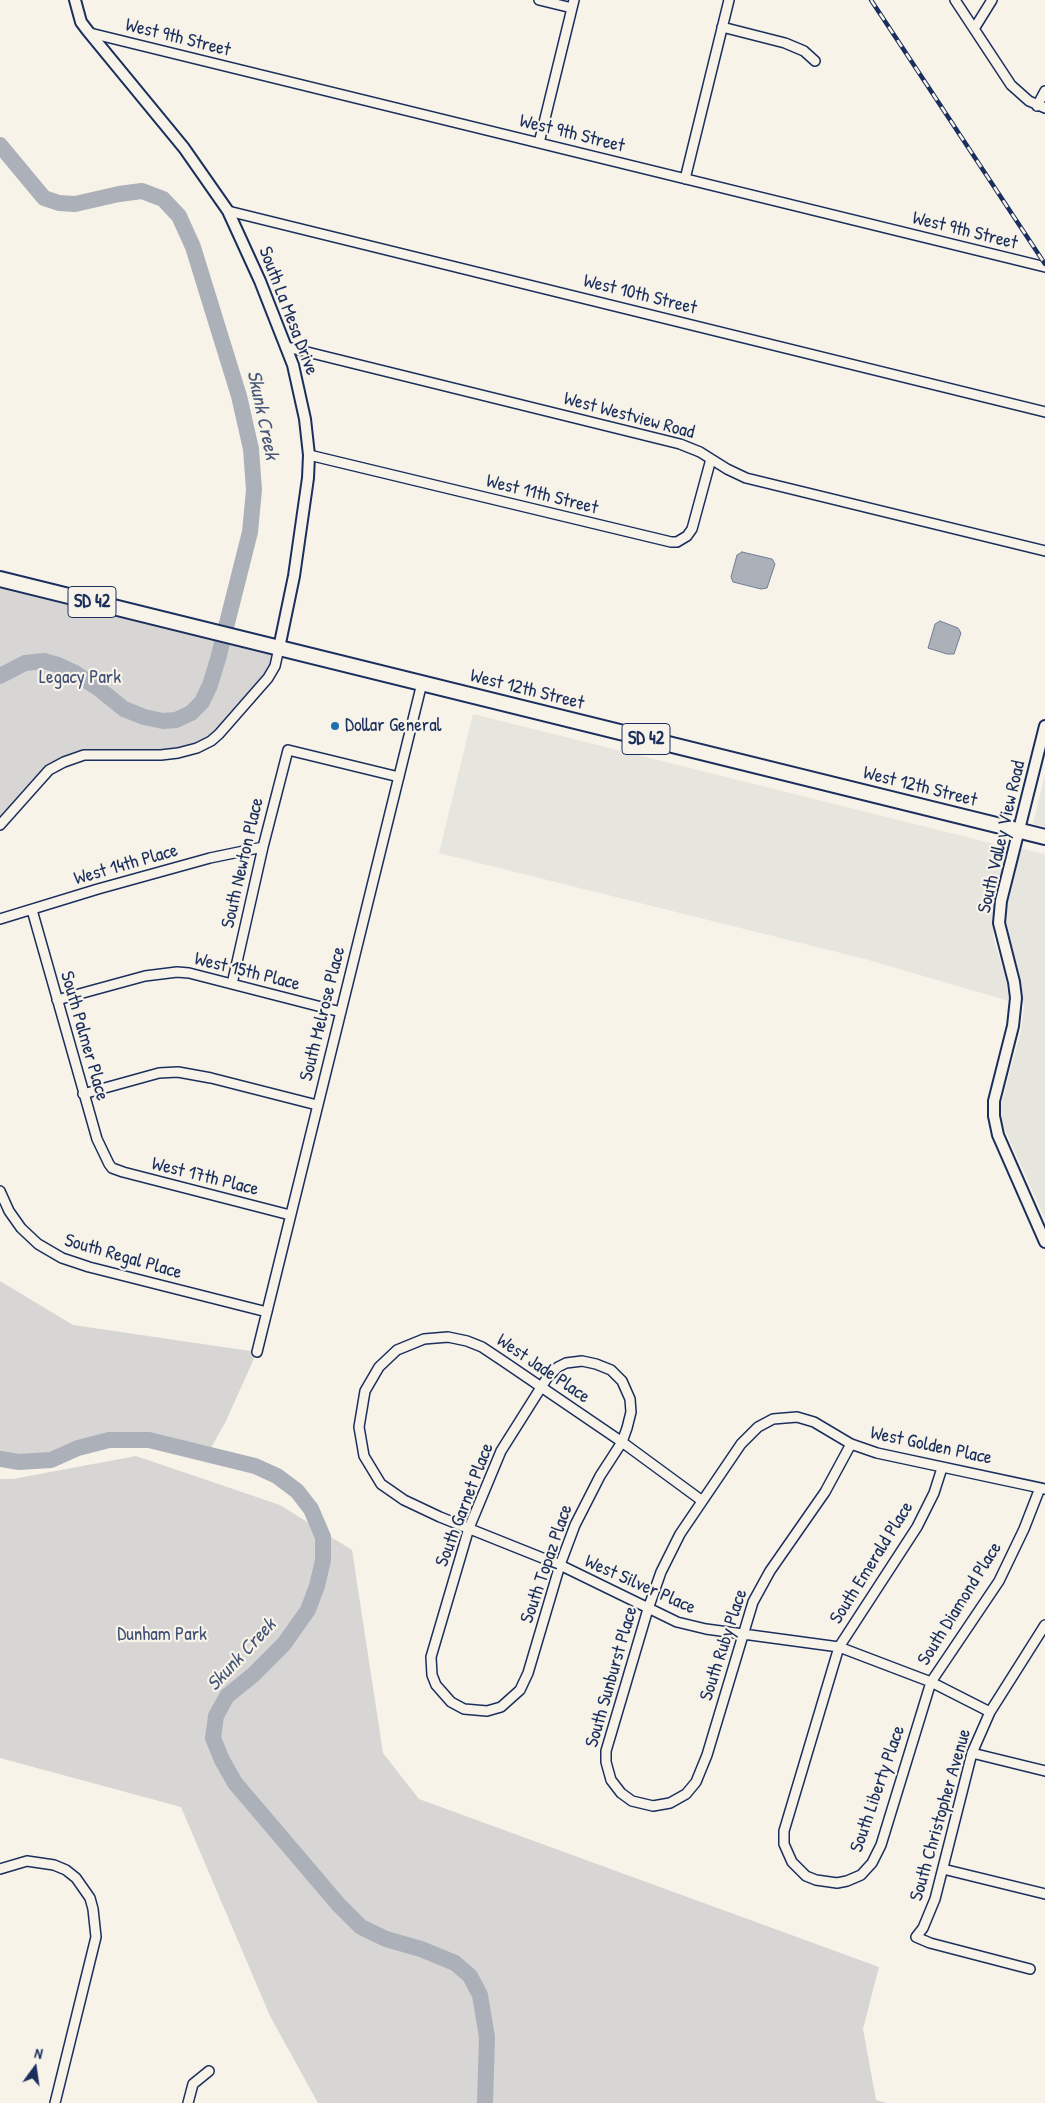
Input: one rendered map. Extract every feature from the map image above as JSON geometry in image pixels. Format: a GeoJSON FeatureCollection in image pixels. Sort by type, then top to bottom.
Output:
{"type":"FeatureCollection","features":[{"type":"Feature","properties":{"kind":"main road","name":"West 12th Street"},"geometry":{"type":"LineString","coordinates":[[0,579],[1045,837]]}},
{"type":"Feature","properties":{"kind":"street","name":"South La Mesa Drive"},"geometry":{"type":"LineString","coordinates":[[75,0],[81,22],[184,148],[228,211],[287,347],[299,386],[309,455],[301,534],[280,648]]}},
{"type":"Feature","properties":{"kind":"street"},"geometry":{"type":"LineString","coordinates":[[539,0],[573,4],[539,143]]}},
{"type":"Feature","properties":{"kind":"street"},"geometry":{"type":"LineString","coordinates":[[685,179],[729,0]]}},
{"type":"Feature","properties":{"kind":"street"},"geometry":{"type":"LineString","coordinates":[[955,0],[1019,93],[1041,107],[1045,91]]}},
{"type":"Feature","properties":{"kind":"street"},"geometry":{"type":"LineString","coordinates":[[974,29],[992,0]]}},
{"type":"Feature","properties":{"kind":"street"},"geometry":{"type":"LineString","coordinates":[[722,27],[785,43],[804,51],[815,61]]}},
{"type":"Feature","properties":{"kind":"street","name":"West 9th Street"},"geometry":{"type":"LineString","coordinates":[[90,34],[1045,267]]}},
{"type":"Feature","properties":{"kind":"street","name":"West 10th Street"},"geometry":{"type":"LineString","coordinates":[[228,211],[1045,412]]}},
{"type":"Feature","properties":{"kind":"street","name":"West Westview Road"},"geometry":{"type":"LineString","coordinates":[[287,347],[680,444],[746,478],[1045,551]]}},
{"type":"Feature","properties":{"kind":"street","name":"West 11th Street"},"geometry":{"type":"LineString","coordinates":[[309,455],[671,542],[677,542],[687,536],[692,529],[712,459]]}},
{"type":"Feature","properties":{"kind":"street"},"geometry":{"type":"LineString","coordinates":[[0,825],[49,770],[64,762],[92,755],[161,755],[178,753],[197,748],[210,741],[219,734],[268,678],[275,666],[280,648]]}},
{"type":"Feature","properties":{"kind":"street","name":"South Melrose Place"},"geometry":{"type":"LineString","coordinates":[[257,1352],[422,683]]}},
{"type":"Feature","properties":{"kind":"street","name":"South Valley View Road"},"geometry":{"type":"LineString","coordinates":[[1045,726],[1001,901],[999,923],[1014,982],[1016,998],[1013,1026],[994,1101],[994,1116],[998,1135],[1045,1242]]}},
{"type":"Feature","properties":{"kind":"street","name":"South Newton Place"},"geometry":{"type":"LineString","coordinates":[[232,984],[263,847],[288,750],[399,777]]}},
{"type":"Feature","properties":{"kind":"street","name":"West 14th Place"},"geometry":{"type":"LineString","coordinates":[[0,919],[210,858],[263,847]]}},
{"type":"Feature","properties":{"kind":"street","name":"South Palmer Place"},"geometry":{"type":"LineString","coordinates":[[32,910],[83,1094],[99,1145],[112,1168]]}},
{"type":"Feature","properties":{"kind":"street","name":"West 15th Place"},"geometry":{"type":"LineString","coordinates":[[57,1000],[136,978],[167,972],[189,973],[341,1012]]}},
{"type":"Feature","properties":{"kind":"street"},"geometry":{"type":"LineString","coordinates":[[83,1094],[159,1073],[178,1072],[211,1078],[317,1105]]}},
{"type":"Feature","properties":{"kind":"street","name":"West 17th Place"},"geometry":{"type":"LineString","coordinates":[[112,1168],[290,1215]]}},
{"type":"Feature","properties":{"kind":"street","name":"South Regal Place"},"geometry":{"type":"LineString","coordinates":[[0,1190],[9,1211],[21,1228],[38,1244],[62,1258],[88,1267],[266,1312]]}},
{"type":"Feature","properties":{"kind":"street","name":"West Jade Place"},"geometry":{"type":"LineString","coordinates":[[365,1391],[374,1374],[391,1355],[424,1339],[457,1338],[475,1343],[622,1442],[702,1500]]}},
{"type":"Feature","properties":{"kind":"street","name":"South Garnet Place"},"geometry":{"type":"LineString","coordinates":[[464,1709],[451,1702],[436,1685],[432,1675],[431,1657],[469,1528],[501,1451],[552,1371],[566,1363],[588,1362],[610,1370]]}},
{"type":"Feature","properties":{"kind":"street","name":"South Topaz Place"},"geometry":{"type":"LineString","coordinates":[[464,1709],[487,1711],[500,1707],[520,1690],[528,1673],[560,1566],[586,1500],[622,1442],[631,1412],[630,1399],[622,1381],[610,1370]]}},
{"type":"Feature","properties":{"kind":"street","name":"West Silver Place"},"geometry":{"type":"LineString","coordinates":[[365,1391],[359,1435],[364,1456],[374,1475],[386,1488],[404,1500],[560,1566],[662,1616],[691,1627],[839,1647],[931,1682],[990,1712]]}},
{"type":"Feature","properties":{"kind":"street","name":"West Golden Place"},"geometry":{"type":"LineString","coordinates":[[758,1427],[773,1419],[797,1417],[814,1422],[851,1444],[898,1459],[1042,1488]]}},
{"type":"Feature","properties":{"kind":"street","name":"South Sunburst Place"},"geometry":{"type":"LineString","coordinates":[[639,1803],[627,1798],[616,1787],[607,1771],[606,1750],[648,1609],[670,1552],[702,1500],[741,1444],[758,1427]]}},
{"type":"Feature","properties":{"kind":"street","name":"South Ruby Place"},"geometry":{"type":"LineString","coordinates":[[639,1803],[653,1806],[670,1803],[686,1794],[696,1782],[707,1755],[753,1602],[761,1585],[825,1492],[851,1444]]}},
{"type":"Feature","properties":{"kind":"street","name":"South Emerald Place"},"geometry":{"type":"LineString","coordinates":[[839,1647],[917,1528],[934,1493],[942,1468]]}},
{"type":"Feature","properties":{"kind":"street","name":"South Diamond Place"},"geometry":{"type":"LineString","coordinates":[[931,1682],[999,1581],[1042,1488]]}},
{"type":"Feature","properties":{"kind":"street","name":"South Christopher Avenue"},"geometry":{"type":"LineString","coordinates":[[1030,1969],[930,1943],[916,1937],[929,1917],[972,1753],[990,1712],[1043,1631]]}},
{"type":"Feature","properties":{"kind":"street","name":"South Liberty Place"},"geometry":{"type":"LineString","coordinates":[[839,1647],[784,1831],[784,1844],[792,1862],[806,1876],[816,1880],[837,1883],[847,1881],[861,1875],[872,1863],[881,1845],[931,1682]]}},
{"type":"Feature","properties":{"kind":"street"},"geometry":{"type":"LineString","coordinates":[[972,1753],[1045,1771]]}},
{"type":"Feature","properties":{"kind":"street"},"geometry":{"type":"LineString","coordinates":[[0,1869],[27,1861],[54,1865],[66,1870],[76,1878],[87,1893],[94,1909],[96,1937],[54,2103]]}},
{"type":"Feature","properties":{"kind":"street"},"geometry":{"type":"LineString","coordinates":[[943,1869],[1045,1894]]}},
{"type":"Feature","properties":{"kind":"street"},"geometry":{"type":"LineString","coordinates":[[188,2103],[194,2084],[209,2071]]}},
{"type":"Feature","properties":{"kind":"shaded area"},"geometry":{"type":"Polygon","coordinates":[[[742,552],[772,559],[775,564],[767,588],[761,589],[733,582],[731,577],[737,555],[742,552]]]}},
{"type":"Feature","properties":{"kind":"shaded area"},"geometry":{"type":"Polygon","coordinates":[[[940,621],[958,628],[961,633],[954,654],[947,654],[928,648],[935,624],[940,621]]]}},
{"type":"Feature","properties":{"kind":"shaded area"},"geometry":{"type":"Polygon","coordinates":[[[473,714],[1007,847],[992,918],[994,941],[1005,975],[1009,1001],[865,959],[439,853],[473,714]]]}},
{"type":"Feature","properties":{"kind":"shaded area"},"geometry":{"type":"Polygon","coordinates":[[[1045,775],[1045,827],[1033,824],[1045,775]]]}},
{"type":"Feature","properties":{"kind":"shaded area"},"geometry":{"type":"Polygon","coordinates":[[[1019,848],[1045,854],[1045,1219],[1002,1123],[1001,1105],[1021,1031],[1024,1006],[1003,913],[1019,848]]]}},
{"type":"Feature","properties":{"kind":"green space","name":"Legacy Park"},"geometry":{"type":"Polygon","coordinates":[[[0,578],[279,648],[268,678],[219,734],[197,748],[72,758],[38,781],[0,825],[0,578]]]}},
{"type":"Feature","properties":{"kind":"green space"},"geometry":{"type":"Polygon","coordinates":[[[0,1281],[73,1325],[257,1352],[225,1423],[208,1453],[149,1440],[109,1440],[78,1448],[51,1460],[19,1462],[0,1459],[0,1281]]]}},
{"type":"Feature","properties":{"kind":"green space","name":"Dunham Park"},"geometry":{"type":"Polygon","coordinates":[[[136,1456],[280,1505],[352,1550],[383,1753],[419,1799],[879,1967],[863,2029],[876,2100],[887,2103],[318,2103],[270,2016],[181,1807],[0,1758],[0,1479],[13,1479],[136,1456]]]}},
{"type":"Feature","properties":{"kind":"waterway","name":"Skunk Creek"},"geometry":{"type":"LineString","coordinates":[[0,145],[44,198],[59,203],[75,204],[142,191],[163,199],[179,216],[193,247],[239,396],[251,449],[254,490],[250,532],[218,659],[210,685],[202,702],[191,713],[176,720],[163,721],[144,717],[124,709],[98,688],[75,673],[44,661],[25,663],[0,676]]}},
{"type":"Feature","properties":{"kind":"waterway","name":"Skunk Creek"},"geometry":{"type":"LineString","coordinates":[[0,1459],[19,1462],[51,1460],[78,1448],[109,1440],[149,1440],[255,1466],[277,1476],[297,1491],[311,1509],[323,1537],[323,1560],[317,1586],[308,1610],[284,1644],[253,1675],[227,1696],[216,1716],[213,1738],[222,1760],[235,1783],[338,1904],[361,1927],[386,1939],[421,1949],[455,1963],[470,1976],[480,1995],[487,2037],[485,2103]]}},
{"type":"Feature","properties":{"kind":"railway"},"geometry":{"type":"LineString","coordinates":[[871,0],[1045,264]]}},
{"type":"Feature","properties":{"kind":"place","name":"Dollar General"},"geometry":{"type":"Point","coordinates":[335,726]}}]}
